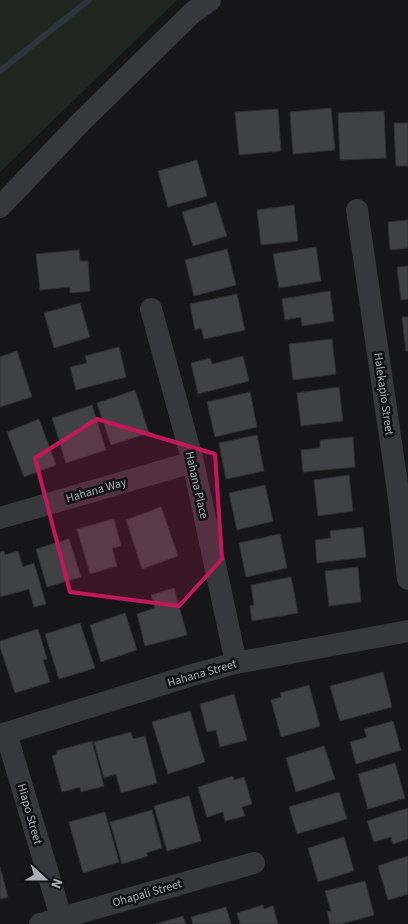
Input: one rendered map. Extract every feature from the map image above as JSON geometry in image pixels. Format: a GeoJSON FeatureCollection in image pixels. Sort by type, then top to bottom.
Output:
{"type":"FeatureCollection","features":[{"type":"Feature","properties":{"kind":"street"},"geometry":{"type":"LineString","coordinates":[[0,207],[80,123],[192,13],[210,0]]}},
{"type":"Feature","properties":{"kind":"street","name":"Halekapio Street"},"geometry":{"type":"LineString","coordinates":[[357,210],[398,492],[408,579]]}},
{"type":"Feature","properties":{"kind":"street","name":"Hahana Place"},"geometry":{"type":"LineString","coordinates":[[151,308],[192,462],[236,663]]}},
{"type":"Feature","properties":{"kind":"street","name":"Hahana Way"},"geometry":{"type":"LineString","coordinates":[[0,518],[192,462]]}},
{"type":"Feature","properties":{"kind":"street","name":"Hahana Street"},"geometry":{"type":"LineString","coordinates":[[3,734],[236,663],[408,631]]}},
{"type":"Feature","properties":{"kind":"street","name":"Hiapo Street"},"geometry":{"type":"LineString","coordinates":[[3,734],[54,922]]}},
{"type":"Feature","properties":{"kind":"street","name":"Ohapali Street"},"geometry":{"type":"LineString","coordinates":[[54,922],[254,863]]}},
{"type":"Feature","properties":{"kind":"highlighted area"},"geometry":{"type":"Polygon","coordinates":[[[97,419],[215,454],[222,559],[179,606],[70,592],[35,458],[97,419]]]}},
{"type":"Feature","properties":{"kind":"shaded area"},"geometry":{"type":"Polygon","coordinates":[[[0,0],[177,0],[0,172],[0,0]]]}},
{"type":"Feature","properties":{"kind":"building"},"geometry":{"type":"Polygon","coordinates":[[[331,108],[335,150],[293,154],[290,112],[331,108]]]}},
{"type":"Feature","properties":{"kind":"building"},"geometry":{"type":"Polygon","coordinates":[[[278,109],[281,151],[239,155],[235,112],[278,109]]]}},
{"type":"Feature","properties":{"kind":"building"},"geometry":{"type":"Polygon","coordinates":[[[384,111],[386,158],[340,160],[338,113],[384,111]]]}},
{"type":"Feature","properties":{"kind":"building"},"geometry":{"type":"Polygon","coordinates":[[[394,123],[408,123],[408,166],[396,166],[394,123]]]}},
{"type":"Feature","properties":{"kind":"building"},"geometry":{"type":"Polygon","coordinates":[[[197,160],[207,196],[168,207],[158,171],[197,160]]]}},
{"type":"Feature","properties":{"kind":"building"},"geometry":{"type":"Polygon","coordinates":[[[216,202],[227,236],[193,246],[182,212],[216,202]]]}},
{"type":"Feature","properties":{"kind":"building"},"geometry":{"type":"Polygon","coordinates":[[[294,205],[298,241],[261,245],[257,210],[294,205]]]}},
{"type":"Feature","properties":{"kind":"building"},"geometry":{"type":"Polygon","coordinates":[[[408,220],[408,248],[390,250],[388,222],[408,220]]]}},
{"type":"Feature","properties":{"kind":"building"},"geometry":{"type":"Polygon","coordinates":[[[316,247],[321,281],[279,288],[273,254],[316,247]]]}},
{"type":"Feature","properties":{"kind":"building"},"geometry":{"type":"Polygon","coordinates":[[[227,249],[236,285],[194,296],[185,260],[227,249]]]}},
{"type":"Feature","properties":{"kind":"building"},"geometry":{"type":"Polygon","coordinates":[[[79,250],[80,261],[88,261],[90,291],[70,293],[70,287],[40,290],[36,254],[79,250]]]}},
{"type":"Feature","properties":{"kind":"building"},"geometry":{"type":"Polygon","coordinates":[[[408,266],[408,299],[401,300],[397,267],[408,266]]]}},
{"type":"Feature","properties":{"kind":"building"},"geometry":{"type":"Polygon","coordinates":[[[330,291],[334,321],[302,326],[301,317],[285,320],[282,299],[330,291]]]}},
{"type":"Feature","properties":{"kind":"building"},"geometry":{"type":"Polygon","coordinates":[[[237,294],[245,330],[204,339],[201,328],[195,330],[190,304],[237,294]]]}},
{"type":"Feature","properties":{"kind":"building"},"geometry":{"type":"Polygon","coordinates":[[[80,303],[90,337],[54,348],[44,313],[80,303]]]}},
{"type":"Feature","properties":{"kind":"building"},"geometry":{"type":"Polygon","coordinates":[[[402,317],[408,317],[408,351],[406,351],[402,317]]]}},
{"type":"Feature","properties":{"kind":"building"},"geometry":{"type":"Polygon","coordinates":[[[332,339],[336,374],[293,380],[289,344],[332,339]]]}},
{"type":"Feature","properties":{"kind":"building"},"geometry":{"type":"Polygon","coordinates":[[[119,347],[126,377],[76,390],[70,367],[87,363],[85,356],[119,347]]]}},
{"type":"Feature","properties":{"kind":"building"},"geometry":{"type":"Polygon","coordinates":[[[17,351],[32,397],[0,407],[0,357],[17,351]]]}},
{"type":"Feature","properties":{"kind":"building"},"geometry":{"type":"Polygon","coordinates":[[[243,356],[249,381],[198,394],[191,363],[210,358],[212,364],[243,356]]]}},
{"type":"Feature","properties":{"kind":"building"},"geometry":{"type":"Polygon","coordinates":[[[339,387],[343,421],[301,426],[297,393],[339,387]]]}},
{"type":"Feature","properties":{"kind":"building"},"geometry":{"type":"Polygon","coordinates":[[[135,390],[149,433],[111,445],[97,403],[135,390]]]}},
{"type":"Feature","properties":{"kind":"building"},"geometry":{"type":"Polygon","coordinates":[[[250,392],[257,427],[215,437],[207,402],[250,392]]]}},
{"type":"Feature","properties":{"kind":"building"},"geometry":{"type":"Polygon","coordinates":[[[92,405],[106,450],[66,463],[52,418],[92,405]]]}},
{"type":"Feature","properties":{"kind":"building"},"geometry":{"type":"Polygon","coordinates":[[[39,419],[56,465],[24,477],[7,432],[39,419]]]}},
{"type":"Feature","properties":{"kind":"building"},"geometry":{"type":"Polygon","coordinates":[[[257,435],[264,471],[226,479],[219,443],[257,435]]]}},
{"type":"Feature","properties":{"kind":"building"},"geometry":{"type":"Polygon","coordinates":[[[353,437],[355,467],[303,472],[301,450],[320,448],[320,440],[353,437]]]}},
{"type":"Feature","properties":{"kind":"building"},"geometry":{"type":"Polygon","coordinates":[[[349,475],[353,511],[318,516],[314,480],[349,475]]]}},
{"type":"Feature","properties":{"kind":"building"},"geometry":{"type":"Polygon","coordinates":[[[265,485],[273,521],[237,530],[229,493],[265,485]]]}},
{"type":"Feature","properties":{"kind":"building"},"geometry":{"type":"Polygon","coordinates":[[[161,507],[178,556],[142,569],[126,520],[161,507]]]}},
{"type":"Feature","properties":{"kind":"building"},"geometry":{"type":"Polygon","coordinates":[[[114,519],[121,546],[112,548],[117,566],[90,574],[77,529],[114,519]]]}},
{"type":"Feature","properties":{"kind":"building"},"geometry":{"type":"Polygon","coordinates":[[[363,527],[366,557],[317,563],[315,540],[331,538],[330,531],[363,527]]]}},
{"type":"Feature","properties":{"kind":"building"},"geometry":{"type":"Polygon","coordinates":[[[280,534],[287,568],[246,577],[239,543],[280,534]]]}},
{"type":"Feature","properties":{"kind":"building"},"geometry":{"type":"Polygon","coordinates":[[[69,539],[81,577],[47,587],[36,549],[69,539]]]}},
{"type":"Feature","properties":{"kind":"building"},"geometry":{"type":"Polygon","coordinates":[[[4,551],[5,555],[18,551],[23,567],[34,563],[46,604],[34,607],[29,589],[0,597],[0,552],[4,551]]]}},
{"type":"Feature","properties":{"kind":"building"},"geometry":{"type":"Polygon","coordinates":[[[358,567],[361,602],[329,606],[325,571],[358,567]]]}},
{"type":"Feature","properties":{"kind":"building"},"geometry":{"type":"Polygon","coordinates":[[[291,577],[298,613],[252,621],[250,606],[254,605],[251,585],[291,577]]]}},
{"type":"Feature","properties":{"kind":"building"},"geometry":{"type":"Polygon","coordinates":[[[174,588],[187,635],[145,646],[137,614],[155,608],[151,595],[174,588]]]}},
{"type":"Feature","properties":{"kind":"building"},"geometry":{"type":"Polygon","coordinates":[[[125,613],[137,650],[101,662],[90,625],[125,613]]]}},
{"type":"Feature","properties":{"kind":"building"},"geometry":{"type":"Polygon","coordinates":[[[80,623],[95,668],[59,679],[45,634],[80,623]]]}},
{"type":"Feature","properties":{"kind":"building"},"geometry":{"type":"Polygon","coordinates":[[[38,629],[47,659],[43,660],[50,682],[15,693],[0,647],[0,641],[38,629]]]}},
{"type":"Feature","properties":{"kind":"building"},"geometry":{"type":"Polygon","coordinates":[[[383,672],[392,707],[340,721],[330,686],[383,672]]]}},
{"type":"Feature","properties":{"kind":"building"},"geometry":{"type":"Polygon","coordinates":[[[309,685],[320,726],[281,737],[271,700],[281,697],[280,693],[309,685]]]}},
{"type":"Feature","properties":{"kind":"building"},"geometry":{"type":"Polygon","coordinates":[[[234,694],[247,740],[220,747],[216,730],[207,732],[200,704],[234,694]]]}},
{"type":"Feature","properties":{"kind":"building"},"geometry":{"type":"Polygon","coordinates":[[[190,711],[205,762],[168,774],[152,722],[190,711]]]}},
{"type":"Feature","properties":{"kind":"building"},"geometry":{"type":"Polygon","coordinates":[[[393,721],[401,750],[356,764],[350,742],[367,737],[364,729],[393,721]]]}},
{"type":"Feature","properties":{"kind":"building"},"geometry":{"type":"Polygon","coordinates":[[[131,732],[133,739],[145,736],[157,783],[121,793],[116,774],[104,778],[94,742],[131,732]]]}},
{"type":"Feature","properties":{"kind":"building"},"geometry":{"type":"Polygon","coordinates":[[[92,741],[104,786],[81,792],[80,787],[62,792],[52,756],[57,754],[56,751],[92,741]]]}},
{"type":"Feature","properties":{"kind":"building"},"geometry":{"type":"Polygon","coordinates":[[[324,746],[335,779],[296,792],[286,758],[324,746]]]}},
{"type":"Feature","properties":{"kind":"building"},"geometry":{"type":"Polygon","coordinates":[[[395,763],[405,798],[368,809],[358,774],[395,763]]]}},
{"type":"Feature","properties":{"kind":"building"},"geometry":{"type":"Polygon","coordinates":[[[233,776],[234,780],[244,777],[252,804],[242,807],[245,816],[225,821],[223,812],[207,817],[198,787],[233,776]]]}},
{"type":"Feature","properties":{"kind":"building"},"geometry":{"type":"Polygon","coordinates":[[[339,792],[347,819],[297,834],[289,807],[339,792]]]}},
{"type":"Feature","properties":{"kind":"building"},"geometry":{"type":"Polygon","coordinates":[[[189,796],[201,841],[167,851],[154,806],[189,796]]]}},
{"type":"Feature","properties":{"kind":"building"},"geometry":{"type":"Polygon","coordinates":[[[408,808],[408,839],[393,844],[391,837],[374,842],[367,821],[408,808]]]}},
{"type":"Feature","properties":{"kind":"building"},"geometry":{"type":"Polygon","coordinates":[[[152,810],[162,848],[146,853],[148,856],[122,864],[110,822],[152,810]]]}},
{"type":"Feature","properties":{"kind":"building"},"geometry":{"type":"Polygon","coordinates":[[[105,812],[119,862],[83,873],[69,822],[105,812]]]}},
{"type":"Feature","properties":{"kind":"building"},"geometry":{"type":"Polygon","coordinates":[[[344,837],[354,871],[318,882],[308,848],[344,837]]]}},
{"type":"Feature","properties":{"kind":"building"},"geometry":{"type":"Polygon","coordinates":[[[408,856],[408,894],[388,900],[378,866],[408,856]]]}},
{"type":"Feature","properties":{"kind":"building"},"geometry":{"type":"Polygon","coordinates":[[[0,867],[8,897],[0,899],[0,867]]]}},
{"type":"Feature","properties":{"kind":"building"},"geometry":{"type":"Polygon","coordinates":[[[365,881],[374,915],[341,924],[330,924],[327,912],[331,911],[325,891],[365,881]]]}},
{"type":"Feature","properties":{"kind":"building"},"geometry":{"type":"Polygon","coordinates":[[[263,905],[264,909],[273,906],[278,924],[240,924],[237,913],[263,905]]]}},
{"type":"Feature","properties":{"kind":"building"},"geometry":{"type":"Polygon","coordinates":[[[226,907],[231,924],[193,924],[191,917],[226,907]]]}},
{"type":"Feature","properties":{"kind":"building"},"geometry":{"type":"Polygon","coordinates":[[[183,916],[186,924],[156,924],[183,916]]]}},
{"type":"Feature","properties":{"kind":"waterway"},"geometry":{"type":"LineString","coordinates":[[0,71],[89,0]]}}]}
